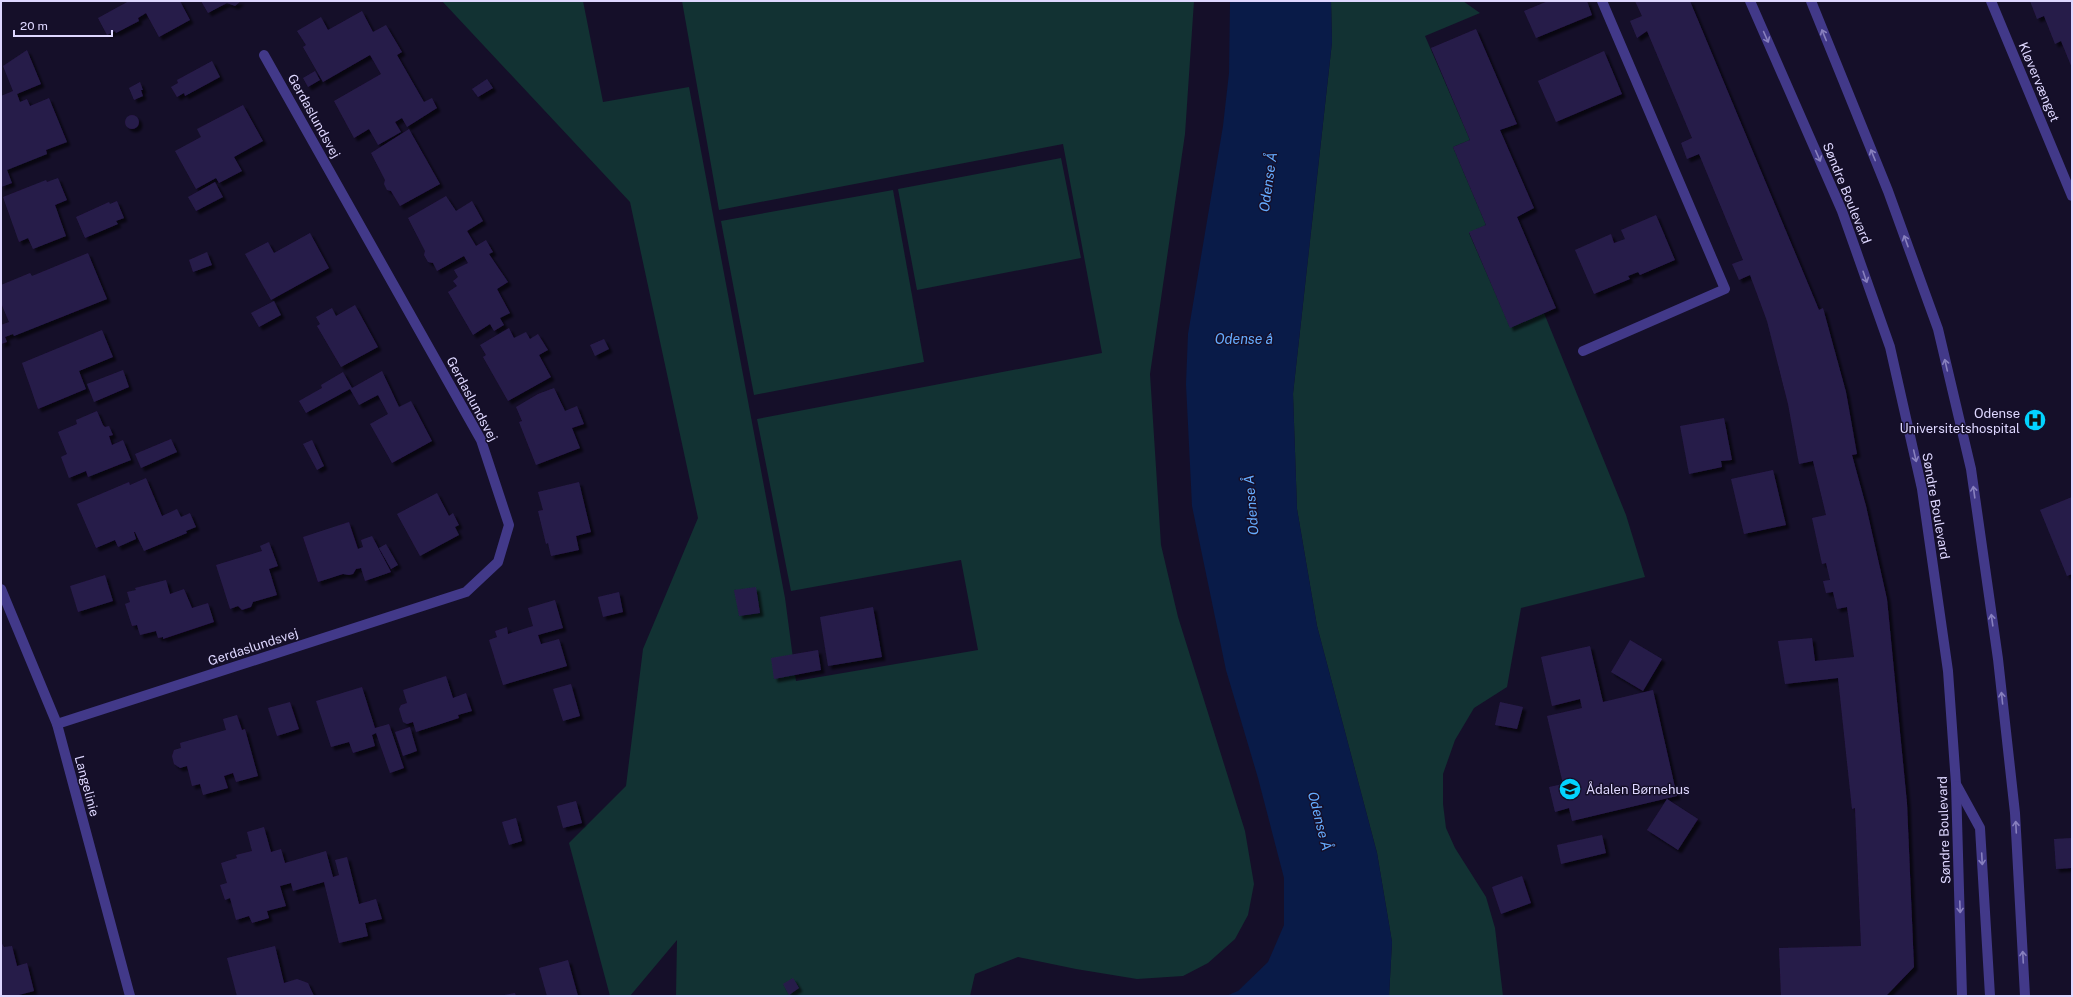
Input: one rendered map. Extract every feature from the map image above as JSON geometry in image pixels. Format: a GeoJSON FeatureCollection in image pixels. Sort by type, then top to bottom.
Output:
{"type":"FeatureCollection","features":[{"type":"Feature","properties":{"kind":"street"},"geometry":{"type":"LineString","coordinates":[[1583,351],[1725,289],[1602,1]]}},
{"type":"Feature","properties":{"kind":"street","name":"Søndre Boulevard"},"geometry":{"type":"LineString","coordinates":[[1750,1],[1842,211],[1890,348],[1922,489],[1948,671],[1956,784],[1962,996]]}},
{"type":"Feature","properties":{"kind":"street"},"geometry":{"type":"LineString","coordinates":[[1811,1],[1888,191],[1938,329],[1971,468],[1998,659],[2015,812],[2025,996]]}},
{"type":"Feature","properties":{"kind":"street","name":"Kløvervænget"},"geometry":{"type":"LineString","coordinates":[[1991,1],[2072,196]]}},
{"type":"Feature","properties":{"kind":"street","name":"Gerdaslundsvej"},"geometry":{"type":"LineString","coordinates":[[57,724],[466,592],[498,562],[510,525],[482,440],[264,55]]}},
{"type":"Feature","properties":{"kind":"street","name":"Langelinie"},"geometry":{"type":"LineString","coordinates":[[1,589],[57,724],[130,996]]}},
{"type":"Feature","properties":{"kind":"street"},"geometry":{"type":"LineString","coordinates":[[1956,784],[1980,828],[1990,996]]}},
{"type":"Feature","properties":{"kind":"green space"},"geometry":{"type":"Polygon","coordinates":[[[442,1],[583,1],[603,102],[689,87],[785,598],[796,681],[978,650],[961,560],[791,591],[757,419],[1102,353],[1063,144],[719,210],[682,1],[1194,1],[1185,134],[1150,374],[1161,545],[1178,617],[1245,831],[1254,884],[1248,915],[1235,939],[1208,963],[1183,976],[1137,979],[1076,969],[1018,957],[975,974],[970,996],[676,996],[677,940],[630,996],[610,996],[569,843],[626,786],[643,649],[698,518],[630,202],[442,1]]]}},
{"type":"Feature","properties":{"kind":"green space"},"geometry":{"type":"Polygon","coordinates":[[[1331,1],[1463,1],[1480,13],[1425,36],[1470,140],[1453,147],[1486,225],[1469,233],[1510,327],[1544,313],[1626,515],[1645,577],[1521,608],[1507,687],[1474,708],[1455,740],[1443,774],[1443,804],[1446,828],[1455,848],[1486,897],[1495,928],[1503,996],[1389,996],[1392,942],[1377,853],[1317,626],[1297,509],[1293,394],[1332,42],[1331,1]]]}},
{"type":"Feature","properties":{"kind":"green space"},"geometry":{"type":"Polygon","coordinates":[[[1061,158],[1081,258],[917,290],[898,189],[1061,158]]]}},
{"type":"Feature","properties":{"kind":"green space"},"geometry":{"type":"Polygon","coordinates":[[[893,190],[924,362],[754,395],[721,221],[893,190]]]}},
{"type":"Feature","properties":{"kind":"water","name":"Odense å"},"geometry":{"type":"Polygon","coordinates":[[[1230,1],[1331,1],[1332,42],[1293,394],[1297,509],[1317,626],[1377,853],[1392,942],[1389,996],[1226,996],[1238,991],[1268,962],[1284,925],[1284,878],[1258,778],[1226,670],[1192,506],[1186,384],[1188,334],[1223,126],[1229,73],[1230,1]]]}},
{"type":"Feature","properties":{"kind":"building"},"geometry":{"type":"Polygon","coordinates":[[[129,1],[180,1],[190,20],[159,37],[146,13],[138,18],[139,21],[116,33],[115,31],[107,35],[98,18],[129,1]]]}},
{"type":"Feature","properties":{"kind":"building"},"geometry":{"type":"Polygon","coordinates":[[[201,1],[241,1],[235,6],[227,3],[208,13],[201,1]]]}},
{"type":"Feature","properties":{"kind":"building"},"geometry":{"type":"Polygon","coordinates":[[[1548,1],[1587,1],[1592,15],[1536,38],[1524,11],[1548,1]]]}},
{"type":"Feature","properties":{"kind":"building"},"geometry":{"type":"Polygon","coordinates":[[[1635,1],[1690,1],[1819,310],[1823,308],[1846,392],[1857,454],[1852,455],[1866,506],[1887,599],[1907,803],[1914,967],[1886,996],[1781,996],[1779,948],[1861,946],[1855,808],[1852,809],[1838,678],[1785,684],[1778,641],[1812,638],[1815,661],[1854,657],[1847,607],[1837,609],[1833,592],[1826,593],[1823,581],[1830,580],[1826,563],[1822,564],[1812,518],[1826,515],[1813,461],[1799,464],[1788,404],[1767,321],[1750,275],[1739,280],[1732,264],[1743,260],[1699,154],[1687,159],[1681,143],[1692,138],[1647,31],[1637,38],[1630,21],[1642,16],[1635,1]]]}},
{"type":"Feature","properties":{"kind":"building"},"geometry":{"type":"Polygon","coordinates":[[[2030,1],[2072,1],[2072,68],[2061,41],[2055,44],[2044,16],[2037,19],[2030,1]]]}},
{"type":"Feature","properties":{"kind":"building"},"geometry":{"type":"Polygon","coordinates":[[[362,11],[373,32],[386,25],[402,52],[397,55],[424,102],[432,98],[437,108],[407,127],[402,118],[395,122],[401,132],[378,145],[369,129],[354,138],[334,101],[381,74],[370,55],[323,82],[303,47],[306,45],[297,31],[321,17],[328,30],[362,11]]]}},
{"type":"Feature","properties":{"kind":"building"},"geometry":{"type":"Polygon","coordinates":[[[1476,29],[1517,124],[1500,130],[1534,208],[1517,217],[1556,308],[1510,328],[1469,232],[1486,225],[1453,147],[1470,140],[1431,48],[1476,29]]]}},
{"type":"Feature","properties":{"kind":"building"},"geometry":{"type":"Polygon","coordinates":[[[27,50],[41,84],[17,94],[20,102],[27,99],[30,106],[49,98],[67,142],[46,150],[47,154],[7,170],[12,183],[1,187],[1,96],[13,91],[3,66],[27,50]]]}},
{"type":"Feature","properties":{"kind":"building"},"geometry":{"type":"Polygon","coordinates":[[[1604,51],[1622,94],[1556,122],[1538,81],[1604,51]]]}},
{"type":"Feature","properties":{"kind":"building"},"geometry":{"type":"Polygon","coordinates":[[[212,61],[220,77],[185,96],[184,93],[177,97],[171,87],[178,83],[177,80],[212,61]]]}},
{"type":"Feature","properties":{"kind":"building"},"geometry":{"type":"Polygon","coordinates":[[[315,71],[320,80],[308,87],[303,78],[315,71]]]}},
{"type":"Feature","properties":{"kind":"building"},"geometry":{"type":"Polygon","coordinates":[[[487,79],[493,88],[478,97],[472,89],[487,79]]]}},
{"type":"Feature","properties":{"kind":"building"},"geometry":{"type":"Polygon","coordinates":[[[140,82],[143,90],[141,90],[143,96],[134,100],[129,88],[140,82]]]}},
{"type":"Feature","properties":{"kind":"building"},"geometry":{"type":"Polygon","coordinates":[[[243,105],[263,141],[234,157],[242,171],[219,183],[216,178],[196,189],[175,151],[201,137],[197,129],[243,105]]]}},
{"type":"Feature","properties":{"kind":"building"},"geometry":{"type":"Polygon","coordinates":[[[132,115],[137,117],[139,122],[137,127],[132,129],[127,127],[125,122],[127,117],[132,115]]]}},
{"type":"Feature","properties":{"kind":"building"},"geometry":{"type":"Polygon","coordinates":[[[409,129],[440,184],[400,206],[391,191],[387,190],[384,184],[385,180],[371,153],[409,129]]]}},
{"type":"Feature","properties":{"kind":"building"},"geometry":{"type":"Polygon","coordinates":[[[58,178],[67,200],[55,205],[66,236],[33,249],[28,238],[19,242],[3,197],[46,180],[47,182],[58,178]]]}},
{"type":"Feature","properties":{"kind":"building"},"geometry":{"type":"Polygon","coordinates":[[[215,182],[223,197],[196,211],[188,197],[215,182]]]}},
{"type":"Feature","properties":{"kind":"building"},"geometry":{"type":"Polygon","coordinates":[[[446,196],[456,211],[472,201],[483,221],[467,231],[476,246],[486,240],[493,252],[489,254],[508,282],[497,289],[510,313],[500,318],[504,325],[494,331],[490,324],[473,335],[448,292],[457,286],[453,281],[458,277],[454,270],[468,263],[464,256],[437,271],[433,263],[428,262],[424,255],[425,251],[408,218],[446,196]]]}},
{"type":"Feature","properties":{"kind":"building"},"geometry":{"type":"Polygon","coordinates":[[[117,201],[124,218],[116,221],[118,224],[85,238],[76,217],[109,202],[110,204],[117,201]]]}},
{"type":"Feature","properties":{"kind":"building"},"geometry":{"type":"Polygon","coordinates":[[[1656,215],[1675,260],[1640,275],[1638,272],[1628,276],[1630,279],[1594,294],[1575,250],[1611,234],[1614,243],[1625,239],[1621,230],[1656,215]]]}},
{"type":"Feature","properties":{"kind":"building"},"geometry":{"type":"Polygon","coordinates":[[[310,233],[329,268],[271,300],[245,254],[268,242],[274,253],[310,233]]]}},
{"type":"Feature","properties":{"kind":"building"},"geometry":{"type":"Polygon","coordinates":[[[207,252],[212,265],[193,272],[189,260],[207,252]]]}},
{"type":"Feature","properties":{"kind":"building"},"geometry":{"type":"Polygon","coordinates":[[[88,253],[107,299],[14,336],[13,334],[5,337],[7,342],[1,344],[1,325],[9,322],[1,303],[1,285],[30,273],[32,276],[88,253]]]}},
{"type":"Feature","properties":{"kind":"building"},"geometry":{"type":"Polygon","coordinates":[[[274,301],[281,315],[259,327],[251,313],[274,301]]]}},
{"type":"Feature","properties":{"kind":"building"},"geometry":{"type":"Polygon","coordinates":[[[355,305],[378,347],[341,367],[317,326],[320,324],[316,317],[332,308],[336,316],[355,305]]]}},
{"type":"Feature","properties":{"kind":"building"},"geometry":{"type":"Polygon","coordinates":[[[509,328],[514,338],[526,332],[530,339],[538,334],[548,350],[539,355],[551,377],[508,401],[483,357],[486,355],[480,345],[509,328]]]}},
{"type":"Feature","properties":{"kind":"building"},"geometry":{"type":"Polygon","coordinates":[[[102,330],[113,357],[79,371],[86,389],[38,409],[22,363],[102,330]]]}},
{"type":"Feature","properties":{"kind":"building"},"geometry":{"type":"Polygon","coordinates":[[[604,339],[609,349],[595,356],[590,345],[604,339]]]}},
{"type":"Feature","properties":{"kind":"building"},"geometry":{"type":"Polygon","coordinates":[[[123,370],[129,387],[94,402],[87,384],[123,370]]]}},
{"type":"Feature","properties":{"kind":"building"},"geometry":{"type":"Polygon","coordinates":[[[382,371],[399,407],[411,401],[432,441],[392,463],[370,424],[388,414],[378,395],[359,405],[350,389],[306,413],[299,401],[322,388],[321,385],[343,372],[352,388],[382,371]]]}},
{"type":"Feature","properties":{"kind":"building"},"geometry":{"type":"Polygon","coordinates":[[[554,388],[565,411],[577,406],[584,424],[572,428],[580,448],[536,465],[519,422],[522,421],[516,407],[538,394],[554,388]]]}},
{"type":"Feature","properties":{"kind":"building"},"geometry":{"type":"Polygon","coordinates":[[[97,411],[103,425],[105,427],[109,426],[113,435],[109,436],[112,445],[123,440],[131,460],[88,477],[86,471],[69,478],[61,457],[67,454],[58,432],[77,424],[76,420],[97,411]]]}},
{"type":"Feature","properties":{"kind":"building"},"geometry":{"type":"Polygon","coordinates":[[[1724,418],[1732,460],[1721,461],[1722,467],[1689,474],[1680,426],[1724,418]]]}},
{"type":"Feature","properties":{"kind":"building"},"geometry":{"type":"Polygon","coordinates":[[[171,439],[177,452],[141,468],[135,454],[171,439]]]}},
{"type":"Feature","properties":{"kind":"building"},"geometry":{"type":"Polygon","coordinates":[[[312,440],[324,466],[317,470],[303,444],[312,440]]]}},
{"type":"Feature","properties":{"kind":"building"},"geometry":{"type":"Polygon","coordinates":[[[1773,470],[1786,525],[1744,534],[1731,479],[1773,470]]]}},
{"type":"Feature","properties":{"kind":"building"},"geometry":{"type":"Polygon","coordinates":[[[146,478],[162,516],[177,509],[181,517],[190,513],[196,527],[186,531],[187,533],[144,551],[135,532],[136,539],[118,547],[115,540],[96,548],[77,504],[129,482],[130,485],[146,478]]]}},
{"type":"Feature","properties":{"kind":"building"},"geometry":{"type":"Polygon","coordinates":[[[579,482],[591,532],[576,536],[579,550],[551,556],[548,543],[546,544],[538,511],[543,510],[538,492],[579,482]]]}},
{"type":"Feature","properties":{"kind":"building"},"geometry":{"type":"Polygon","coordinates":[[[437,493],[449,516],[453,513],[459,525],[455,527],[459,535],[420,556],[397,514],[437,493]]]}},
{"type":"Feature","properties":{"kind":"building"},"geometry":{"type":"Polygon","coordinates":[[[2072,497],[2072,574],[2067,576],[2040,510],[2072,497]]]}},
{"type":"Feature","properties":{"kind":"building"},"geometry":{"type":"Polygon","coordinates":[[[349,522],[358,549],[363,547],[361,540],[372,536],[391,572],[365,581],[361,568],[356,569],[353,574],[343,574],[318,582],[303,537],[349,522]]]}},
{"type":"Feature","properties":{"kind":"building"},"geometry":{"type":"Polygon","coordinates":[[[269,542],[278,566],[269,569],[277,595],[253,602],[251,607],[242,610],[238,606],[230,609],[216,565],[262,551],[260,546],[269,542]]]}},
{"type":"Feature","properties":{"kind":"building"},"geometry":{"type":"Polygon","coordinates":[[[386,544],[398,565],[391,569],[379,548],[386,544]]]}},
{"type":"Feature","properties":{"kind":"building"},"geometry":{"type":"Polygon","coordinates":[[[105,575],[113,601],[78,612],[70,586],[105,575]]]}},
{"type":"Feature","properties":{"kind":"building"},"geometry":{"type":"Polygon","coordinates":[[[166,580],[170,594],[184,589],[192,608],[208,603],[214,622],[163,639],[163,637],[158,638],[156,631],[140,635],[137,625],[132,626],[125,604],[130,602],[127,592],[136,590],[135,588],[166,580]]]}},
{"type":"Feature","properties":{"kind":"building"},"geometry":{"type":"Polygon","coordinates":[[[756,587],[760,613],[739,616],[734,590],[756,587]]]}},
{"type":"Feature","properties":{"kind":"building"},"geometry":{"type":"Polygon","coordinates":[[[619,592],[623,612],[603,617],[598,597],[619,592]]]}},
{"type":"Feature","properties":{"kind":"building"},"geometry":{"type":"Polygon","coordinates":[[[555,600],[563,628],[538,635],[541,644],[559,639],[567,666],[503,685],[489,640],[497,637],[495,631],[507,627],[508,634],[533,626],[528,608],[555,600]]]}},
{"type":"Feature","properties":{"kind":"building"},"geometry":{"type":"Polygon","coordinates":[[[873,607],[882,657],[828,666],[820,617],[873,607]]]}},
{"type":"Feature","properties":{"kind":"building"},"geometry":{"type":"Polygon","coordinates":[[[1630,640],[1662,659],[1643,691],[1611,672],[1630,640]]]}},
{"type":"Feature","properties":{"kind":"building"},"geometry":{"type":"Polygon","coordinates":[[[1590,646],[1603,702],[1653,690],[1677,796],[1572,821],[1569,808],[1555,812],[1549,787],[1563,784],[1547,716],[1582,708],[1580,699],[1552,706],[1541,657],[1590,646]]]}},
{"type":"Feature","properties":{"kind":"building"},"geometry":{"type":"Polygon","coordinates":[[[818,650],[821,670],[774,679],[771,658],[818,650]]]}},
{"type":"Feature","properties":{"kind":"building"},"geometry":{"type":"Polygon","coordinates":[[[446,676],[453,698],[466,693],[472,711],[458,715],[459,718],[416,732],[413,722],[407,724],[403,722],[399,709],[401,705],[407,703],[403,690],[446,676]]]}},
{"type":"Feature","properties":{"kind":"building"},"geometry":{"type":"Polygon","coordinates":[[[571,684],[580,716],[563,721],[553,689],[571,684]]]}},
{"type":"Feature","properties":{"kind":"building"},"geometry":{"type":"Polygon","coordinates":[[[362,687],[375,728],[389,724],[404,768],[390,773],[376,733],[372,735],[375,746],[353,753],[349,742],[331,747],[316,701],[362,687]]]}},
{"type":"Feature","properties":{"kind":"building"},"geometry":{"type":"Polygon","coordinates":[[[290,702],[299,729],[277,736],[268,708],[290,702]]]}},
{"type":"Feature","properties":{"kind":"building"},"geometry":{"type":"Polygon","coordinates":[[[1500,702],[1523,707],[1517,729],[1495,725],[1500,702]]]}},
{"type":"Feature","properties":{"kind":"building"},"geometry":{"type":"Polygon","coordinates":[[[237,715],[242,730],[245,729],[258,776],[236,782],[233,773],[224,776],[228,788],[203,795],[200,784],[192,786],[187,766],[180,768],[174,764],[172,756],[174,750],[181,748],[180,743],[226,730],[223,719],[237,715]]]}},
{"type":"Feature","properties":{"kind":"building"},"geometry":{"type":"Polygon","coordinates":[[[410,727],[417,751],[403,756],[395,732],[410,727]]]}},
{"type":"Feature","properties":{"kind":"building"},"geometry":{"type":"Polygon","coordinates":[[[1667,799],[1698,819],[1678,850],[1647,830],[1667,799]]]}},
{"type":"Feature","properties":{"kind":"building"},"geometry":{"type":"Polygon","coordinates":[[[576,801],[582,823],[563,828],[557,806],[576,801]]]}},
{"type":"Feature","properties":{"kind":"building"},"geometry":{"type":"Polygon","coordinates":[[[516,818],[522,841],[509,845],[502,822],[516,818]]]}},
{"type":"Feature","properties":{"kind":"building"},"geometry":{"type":"Polygon","coordinates":[[[264,827],[271,852],[281,849],[285,863],[326,851],[333,877],[339,875],[335,860],[347,857],[359,904],[376,899],[382,919],[365,923],[368,936],[339,943],[324,882],[293,891],[291,883],[280,886],[286,906],[267,911],[269,918],[252,923],[249,916],[236,920],[230,898],[225,900],[220,885],[227,883],[221,863],[237,858],[236,855],[252,851],[247,832],[264,827]]]}},
{"type":"Feature","properties":{"kind":"building"},"geometry":{"type":"Polygon","coordinates":[[[1602,835],[1606,853],[1561,864],[1557,845],[1602,835]]]}},
{"type":"Feature","properties":{"kind":"building"},"geometry":{"type":"Polygon","coordinates":[[[2072,838],[2072,868],[2056,869],[2054,839],[2072,838]]]}},
{"type":"Feature","properties":{"kind":"building"},"geometry":{"type":"Polygon","coordinates":[[[1522,876],[1531,903],[1501,914],[1492,887],[1522,876]]]}},
{"type":"Feature","properties":{"kind":"building"},"geometry":{"type":"Polygon","coordinates":[[[1,942],[4,947],[12,946],[17,966],[27,963],[34,991],[15,996],[1,996],[1,942]]]}},
{"type":"Feature","properties":{"kind":"building"},"geometry":{"type":"Polygon","coordinates":[[[275,946],[284,983],[297,979],[308,983],[314,996],[237,996],[227,958],[275,946]]]}},
{"type":"Feature","properties":{"kind":"building"},"geometry":{"type":"Polygon","coordinates":[[[568,960],[578,996],[547,996],[539,968],[568,960]]]}},
{"type":"Feature","properties":{"kind":"building"},"geometry":{"type":"Polygon","coordinates":[[[793,978],[799,988],[789,995],[783,984],[793,978]]]}},
{"type":"Feature","properties":{"kind":"building"},"geometry":{"type":"Polygon","coordinates":[[[515,993],[516,996],[504,996],[504,995],[515,993]]]}},
{"type":"Feature","properties":{"kind":"place","name":"Odense Universitetshospital"},"geometry":{"type":"Point","coordinates":[2035,420]}},
{"type":"Feature","properties":{"kind":"place","name":"Ådalen Børnehus"},"geometry":{"type":"Point","coordinates":[1570,789]}},
{"type":"Feature","properties":{"kind":"water label","name":"Odense Å"},"geometry":{"type":"Point","coordinates":[1268,182]}},
{"type":"Feature","properties":{"kind":"water label","name":"Odense Å"},"geometry":{"type":"Point","coordinates":[1251,505]}},
{"type":"Feature","properties":{"kind":"water label","name":"Odense Å"},"geometry":{"type":"Point","coordinates":[1320,821]}}]}
